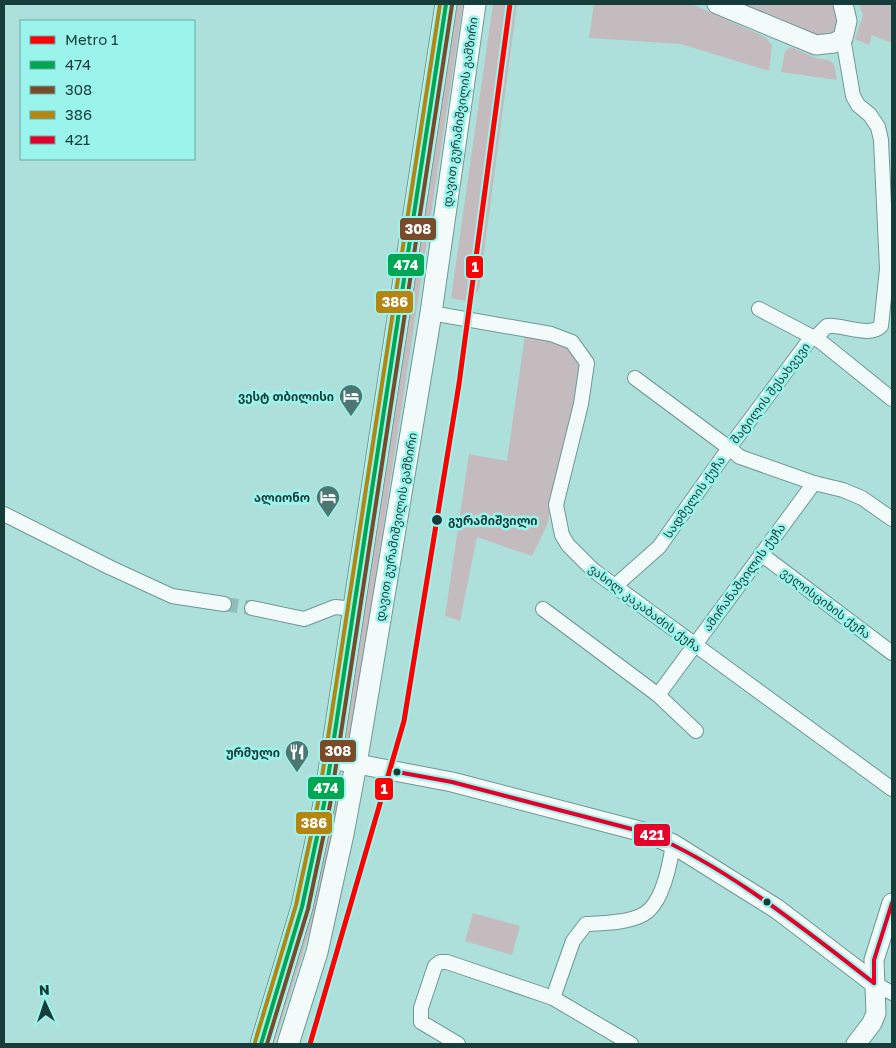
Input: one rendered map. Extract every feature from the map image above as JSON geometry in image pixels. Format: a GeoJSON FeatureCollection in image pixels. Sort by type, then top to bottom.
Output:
{"type":"FeatureCollection","features":[{"type":"Feature","properties":{"kind":"main road"},"geometry":{"type":"LineString","coordinates":[[260,1044],[302,907],[317,845],[355,609],[446,4]]}},
{"type":"Feature","properties":{"kind":"main road","name":"დავით გურამიშვილის გამზირი"},"geometry":{"type":"LineString","coordinates":[[288,1044],[316,952],[343,834],[356,764],[431,313],[475,4]]}},
{"type":"Feature","properties":{"kind":"street"},"geometry":{"type":"LineString","coordinates":[[717,4],[816,45],[834,43],[843,38],[847,21],[843,4]]}},
{"type":"Feature","properties":{"kind":"street","name":"შატილის შესახვევი"},"geometry":{"type":"LineString","coordinates":[[729,448],[813,338],[826,326],[869,331],[878,329],[881,326],[886,262],[881,140],[878,127],[870,115],[858,105],[853,96],[843,38]]}},
{"type":"Feature","properties":{"kind":"street"},"geometry":{"type":"LineString","coordinates":[[759,309],[829,348],[892,399]]}},
{"type":"Feature","properties":{"kind":"street","name":"ვასილ კაკაბაძის ქუჩა"},"geometry":{"type":"LineString","coordinates":[[431,313],[552,334],[572,342],[587,363],[581,404],[556,506],[562,535],[568,545],[593,570],[694,646],[892,789]]}},
{"type":"Feature","properties":{"kind":"street"},"geometry":{"type":"LineString","coordinates":[[635,378],[729,448]]}},
{"type":"Feature","properties":{"kind":"street","name":"სადმელის ქუჩა"},"geometry":{"type":"LineString","coordinates":[[615,586],[660,546],[729,448],[740,457],[814,483],[843,490],[862,498],[892,519]]}},
{"type":"Feature","properties":{"kind":"street","name":"ამირანაშვილის ქუჩა"},"geometry":{"type":"LineString","coordinates":[[658,695],[814,483]]}},
{"type":"Feature","properties":{"kind":"street"},"geometry":{"type":"LineString","coordinates":[[4,514],[109,567],[172,596],[224,604]]}},
{"type":"Feature","properties":{"kind":"street","name":"ველისციხის ქუჩა"},"geometry":{"type":"LineString","coordinates":[[760,554],[892,653]]}},
{"type":"Feature","properties":{"kind":"street"},"geometry":{"type":"LineString","coordinates":[[252,608],[304,619],[335,607],[355,609]]}},
{"type":"Feature","properties":{"kind":"street"},"geometry":{"type":"LineString","coordinates":[[544,609],[658,695],[696,731]]}},
{"type":"Feature","properties":{"kind":"street"},"geometry":{"type":"LineString","coordinates":[[331,759],[459,784],[647,833],[673,844],[777,910],[874,983],[892,992]]}},
{"type":"Feature","properties":{"kind":"street"},"geometry":{"type":"LineString","coordinates":[[553,998],[572,941],[586,924],[631,919],[645,914],[666,881],[673,844]]}},
{"type":"Feature","properties":{"kind":"street"},"geometry":{"type":"LineString","coordinates":[[856,1044],[872,1023],[876,1014],[874,960],[892,902]]}},
{"type":"Feature","properties":{"kind":"street"},"geometry":{"type":"LineString","coordinates":[[458,1044],[421,1022],[421,1008],[436,966],[440,962],[447,962],[553,998],[631,1044]]}},
{"type":"Feature","properties":{"kind":"shaded area"},"geometry":{"type":"Polygon","coordinates":[[[456,4],[463,4],[351,739],[344,739],[456,4]]]}},
{"type":"Feature","properties":{"kind":"shaded area"},"geometry":{"type":"Polygon","coordinates":[[[493,4],[517,4],[479,290],[466,301],[451,298],[493,4]]]}},
{"type":"Feature","properties":{"kind":"shaded area"},"geometry":{"type":"Polygon","coordinates":[[[594,4],[692,4],[765,37],[772,45],[769,71],[681,44],[589,38],[594,4]]]}},
{"type":"Feature","properties":{"kind":"shaded area"},"geometry":{"type":"Polygon","coordinates":[[[734,4],[833,4],[841,12],[838,33],[822,39],[734,4]]]}},
{"type":"Feature","properties":{"kind":"shaded area"},"geometry":{"type":"Polygon","coordinates":[[[859,4],[892,4],[892,43],[872,35],[869,45],[855,39],[863,15],[859,4]]]}},
{"type":"Feature","properties":{"kind":"shaded area"},"geometry":{"type":"Polygon","coordinates":[[[791,47],[816,58],[829,60],[834,64],[837,80],[781,72],[785,51],[791,47]]]}},
{"type":"Feature","properties":{"kind":"shaded area"},"geometry":{"type":"Polygon","coordinates":[[[525,335],[553,341],[568,349],[578,363],[581,373],[547,525],[532,556],[477,537],[460,621],[445,616],[469,454],[507,461],[525,335]]]}},
{"type":"Feature","properties":{"kind":"shaded area"},"geometry":{"type":"Polygon","coordinates":[[[336,787],[344,788],[331,853],[304,949],[274,1044],[266,1044],[336,787]]]}},
{"type":"Feature","properties":{"kind":"shaded area"},"geometry":{"type":"Polygon","coordinates":[[[473,913],[520,926],[512,955],[465,941],[473,913]]]}},
{"type":"Feature","properties":{"kind":"tunnel"},"geometry":{"type":"LineString","coordinates":[[224,604],[252,608]]}},
{"type":"Feature","properties":{"kind":"metro line","name":"1"},"geometry":{"type":"LineString","coordinates":[[310,1044],[404,721],[459,384],[510,4]]}},
{"type":"Feature","properties":{"kind":"transit line","name":"386"},"geometry":{"type":"LineString","coordinates":[[255,1042],[296,905],[318,803],[440,4]]}},
{"type":"Feature","properties":{"kind":"transit line","name":"474"},"geometry":{"type":"LineString","coordinates":[[261,1044],[302,907],[324,804],[446,4]]}},
{"type":"Feature","properties":{"kind":"transit line","name":"308"},"geometry":{"type":"LineString","coordinates":[[267,1044],[308,909],[330,805],[452,5]]}},
{"type":"Feature","properties":{"kind":"transit line","name":"421"},"geometry":{"type":"LineString","coordinates":[[392,771],[452,782],[647,833],[707,863],[736,881],[793,921],[874,983]]}},
{"type":"Feature","properties":{"kind":"transit line","name":"421"},"geometry":{"type":"LineString","coordinates":[[874,983],[874,960],[892,903]]}},
{"type":"Feature","properties":{"kind":"place","name":"ვესტ თბილისი"},"geometry":{"type":"Point","coordinates":[351,417]}},
{"type":"Feature","properties":{"kind":"place","name":"ალიონო"},"geometry":{"type":"Point","coordinates":[328,518]}},
{"type":"Feature","properties":{"kind":"place","name":"გურამიშვილი"},"geometry":{"type":"Point","coordinates":[437,520]}},
{"type":"Feature","properties":{"kind":"place","name":"ურმული"},"geometry":{"type":"Point","coordinates":[297,773]}}]}
